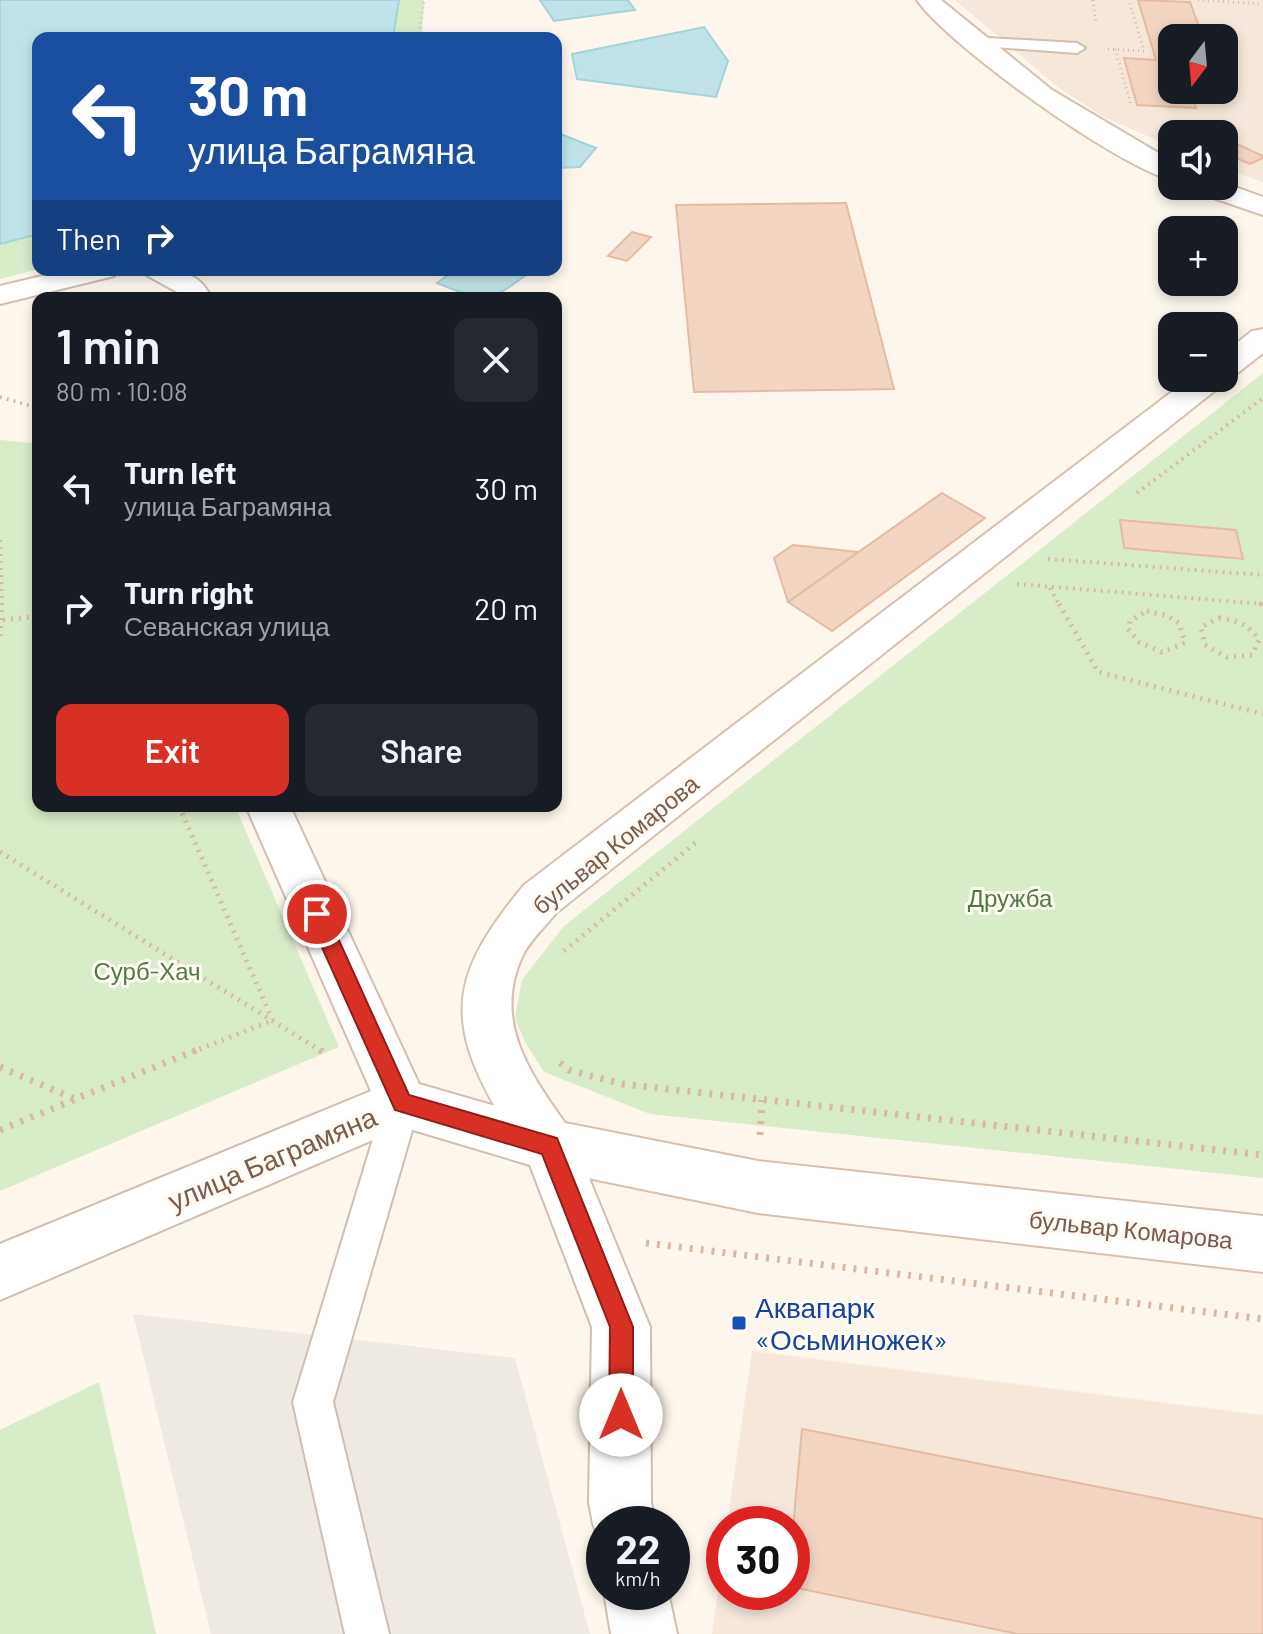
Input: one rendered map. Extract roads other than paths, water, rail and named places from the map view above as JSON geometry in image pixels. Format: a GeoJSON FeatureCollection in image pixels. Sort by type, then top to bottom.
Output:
{"type":"FeatureCollection","features":[{"type":"Feature","properties":{"kind":"street"},"geometry":{"type":"LineString","coordinates":[[928,0],[972,42],[1047,98],[1158,164]]}},
{"type":"Feature","properties":{"kind":"street"},"geometry":{"type":"LineString","coordinates":[[1238,198],[1263,207]]}},
{"type":"Feature","properties":{"kind":"street"},"geometry":{"type":"LineString","coordinates":[[169,276],[192,288],[194,292]]}},
{"type":"Feature","properties":{"kind":"street"},"geometry":{"type":"LineString","coordinates":[[0,295],[97,281]]}},
{"type":"Feature","properties":{"kind":"street"},"geometry":{"type":"LineString","coordinates":[[1238,357],[1263,338]]}},
{"type":"Feature","properties":{"kind":"street","name":"бульвар Комарова"},"geometry":{"type":"LineString","coordinates":[[1193,392],[540,899],[500,951],[486,997],[487,1038],[505,1078],[549,1145],[758,1187],[1263,1244]]}},
{"type":"Feature","properties":{"kind":"street"},"geometry":{"type":"LineString","coordinates":[[271,812],[402,1103]]}},
{"type":"Feature","properties":{"kind":"street","name":"улица Баграмяна"},"geometry":{"type":"LineString","coordinates":[[0,1272],[402,1103],[549,1145]]}},
{"type":"Feature","properties":{"kind":"street"},"geometry":{"type":"LineString","coordinates":[[549,1145],[621,1327],[621,1506]]}},
{"type":"Feature","properties":{"kind":"street"},"geometry":{"type":"LineString","coordinates":[[639,1610],[644,1634]]}},
{"type":"Feature","properties":{"kind":"lane"},"geometry":{"type":"LineString","coordinates":[[972,42],[1077,48]]}},
{"type":"Feature","properties":{"kind":"lane"},"geometry":{"type":"LineString","coordinates":[[367,1634],[313,1402],[402,1103]]}},
{"type":"Feature","properties":{"kind":"water"},"geometry":{"type":"Polygon","coordinates":[[[0,0],[399,0],[394,32],[32,32],[32,236],[0,244],[0,0]]]}},
{"type":"Feature","properties":{"kind":"water"},"geometry":{"type":"Polygon","coordinates":[[[540,0],[628,0],[635,10],[554,21],[540,0]]]}},
{"type":"Feature","properties":{"kind":"water"},"geometry":{"type":"Polygon","coordinates":[[[704,27],[728,61],[716,97],[577,79],[572,54],[704,27]]]}},
{"type":"Feature","properties":{"kind":"water"},"geometry":{"type":"Polygon","coordinates":[[[562,135],[596,148],[580,167],[562,168],[562,135]]]}},
{"type":"Feature","properties":{"kind":"water"},"geometry":{"type":"Polygon","coordinates":[[[447,276],[524,276],[501,292],[462,292],[437,283],[447,276]]]}},
{"type":"Feature","properties":{"kind":"place","name":"Аквапарк «Осьминожек»"},"geometry":{"type":"Point","coordinates":[739,1323]}},
{"type":"Feature","properties":{"kind":"park label","name":"Дружба"},"geometry":{"type":"Point","coordinates":[1010,897]}},
{"type":"Feature","properties":{"kind":"park label","name":"Сурб-Хач"},"geometry":{"type":"Point","coordinates":[147,970]}}]}
